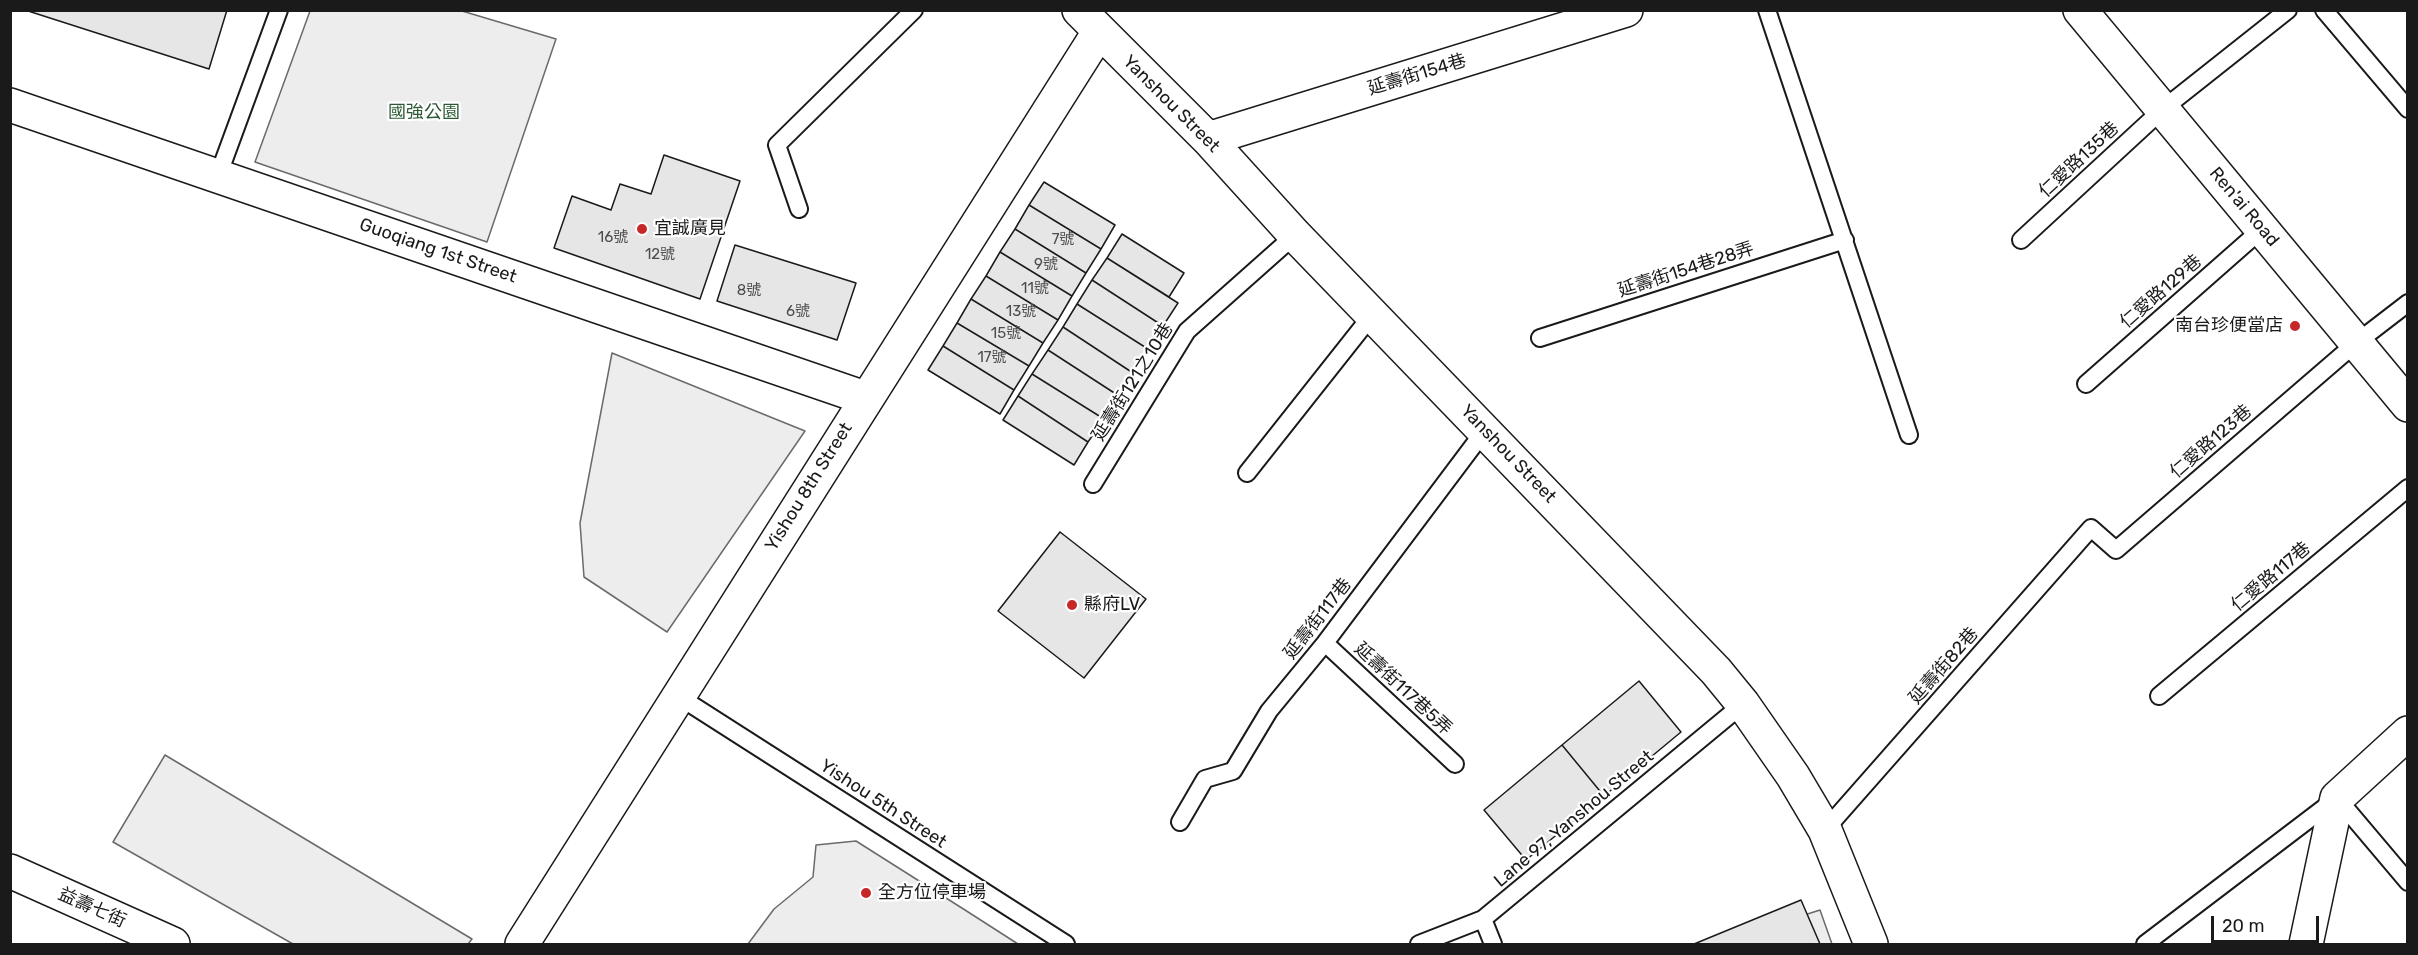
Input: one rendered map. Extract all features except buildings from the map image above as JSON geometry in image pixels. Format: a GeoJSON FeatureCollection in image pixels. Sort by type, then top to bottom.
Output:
{"type":"FeatureCollection","features":[{"type":"Feature","properties":{"kind":"street","name":"延壽街154巷"},"geometry":{"type":"LineString","coordinates":[[1208,139],[1626,10]]}},
{"type":"Feature","properties":{"kind":"street","name":"Ren'ai Road"},"geometry":{"type":"LineString","coordinates":[[2080,10],[2408,405]]}},
{"type":"Feature","properties":{"kind":"street","name":"Yanshou Street"},"geometry":{"type":"LineString","coordinates":[[1089,21],[1208,139],[1294,235],[1716,671],[1743,704],[1793,776],[1826,830],[1871,945]]}},
{"type":"Feature","properties":{"kind":"street","name":"Yishou 8th Street"},"geometry":{"type":"LineString","coordinates":[[522,945],[865,398],[1089,21]]}},
{"type":"Feature","properties":{"kind":"street","name":"Guoqiang 1st Street"},"geometry":{"type":"LineString","coordinates":[[10,105],[865,398]]}},
{"type":"Feature","properties":{"kind":"street"},"geometry":{"type":"LineString","coordinates":[[2306,945],[2337,798],[2408,733]]}},
{"type":"Feature","properties":{"kind":"street","name":"益壽七街"},"geometry":{"type":"LineString","coordinates":[[10,871],[173,945]]}},
{"type":"Feature","properties":{"kind":"lane"},"geometry":{"type":"LineString","coordinates":[[218,176],[279,10]]}},
{"type":"Feature","properties":{"kind":"lane"},"geometry":{"type":"LineString","coordinates":[[798,209],[777,145],[914,10]]}},
{"type":"Feature","properties":{"kind":"lane"},"geometry":{"type":"LineString","coordinates":[[1767,10],[1909,435]]}},
{"type":"Feature","properties":{"kind":"lane","name":"仁愛路135巷"},"geometry":{"type":"LineString","coordinates":[[2021,240],[2163,109],[2288,10]]}},
{"type":"Feature","properties":{"kind":"lane"},"geometry":{"type":"LineString","coordinates":[[2324,10],[2408,109]]}},
{"type":"Feature","properties":{"kind":"lane","name":"仁愛路129巷"},"geometry":{"type":"LineString","coordinates":[[2086,384],[2262,228]]}},
{"type":"Feature","properties":{"kind":"lane","name":"延壽街121之10巷"},"geometry":{"type":"LineString","coordinates":[[1093,484],[1187,331],[1294,235]]}},
{"type":"Feature","properties":{"kind":"lane","name":"延壽街154巷28弄"},"geometry":{"type":"LineString","coordinates":[[1540,338],[1845,240]]}},
{"type":"Feature","properties":{"kind":"lane"},"geometry":{"type":"LineString","coordinates":[[2356,344],[2408,303]]}},
{"type":"Feature","properties":{"kind":"lane"},"geometry":{"type":"LineString","coordinates":[[1247,473],[1372,315]]}},
{"type":"Feature","properties":{"kind":"lane","name":"仁愛路123巷"},"geometry":{"type":"LineString","coordinates":[[2091,528],[2116,550],[2356,344]]}},
{"type":"Feature","properties":{"kind":"lane","name":"延壽街117巷"},"geometry":{"type":"LineString","coordinates":[[1180,822],[1205,779],[1233,771],[1269,711],[1325,643],[1485,430]]}},
{"type":"Feature","properties":{"kind":"lane","name":"仁愛路117巷"},"geometry":{"type":"LineString","coordinates":[[2159,696],[2408,488]]}},
{"type":"Feature","properties":{"kind":"lane","name":"延壽街82巷"},"geometry":{"type":"LineString","coordinates":[[1826,830],[2091,528]]}},
{"type":"Feature","properties":{"kind":"lane","name":"延壽街117巷5弄"},"geometry":{"type":"LineString","coordinates":[[1325,643],[1455,764]]}},
{"type":"Feature","properties":{"kind":"lane","name":"Yishou 5th Street"},"geometry":{"type":"LineString","coordinates":[[678,696],[1066,945]]}},
{"type":"Feature","properties":{"kind":"lane","name":"Lane 97, Yanshou Street"},"geometry":{"type":"LineString","coordinates":[[1419,945],[1484,919],[1743,704]]}},
{"type":"Feature","properties":{"kind":"lane"},"geometry":{"type":"LineString","coordinates":[[2145,945],[2337,798],[2408,882]]}},
{"type":"Feature","properties":{"kind":"lane"},"geometry":{"type":"LineString","coordinates":[[1484,919],[1493,945]]}},
{"type":"Feature","properties":{"kind":"shaded area","name":"國強公園"},"geometry":{"type":"Polygon","coordinates":[[[310,11],[462,11],[556,39],[487,242],[255,162],[310,11]]]}},
{"type":"Feature","properties":{"kind":"shaded area"},"geometry":{"type":"Polygon","coordinates":[[[612,353],[805,431],[667,632],[584,577],[580,523],[612,353]]]}},
{"type":"Feature","properties":{"kind":"shaded area"},"geometry":{"type":"Polygon","coordinates":[[[165,755],[472,939],[468,944],[293,944],[113,842],[165,755]]]}},
{"type":"Feature","properties":{"kind":"shaded area","name":"全方位停車場"},"geometry":{"type":"Polygon","coordinates":[[[856,841],[1018,944],[748,944],[774,909],[813,877],[816,845],[856,841]]]}},
{"type":"Feature","properties":{"kind":"shaded area"},"geometry":{"type":"Polygon","coordinates":[[[1820,910],[1832,944],[1714,944],[1820,910]]]}},
{"type":"Feature","properties":{"kind":"place","name":"宜誠廣見"},"geometry":{"type":"Point","coordinates":[642,229]}},
{"type":"Feature","properties":{"kind":"place","name":"南台珍便當店"},"geometry":{"type":"Point","coordinates":[2295,326]}},
{"type":"Feature","properties":{"kind":"place","name":"縣府LV"},"geometry":{"type":"Point","coordinates":[1072,605]}},
{"type":"Feature","properties":{"kind":"place","name":"全方位停車場"},"geometry":{"type":"Point","coordinates":[866,893]}}]}
